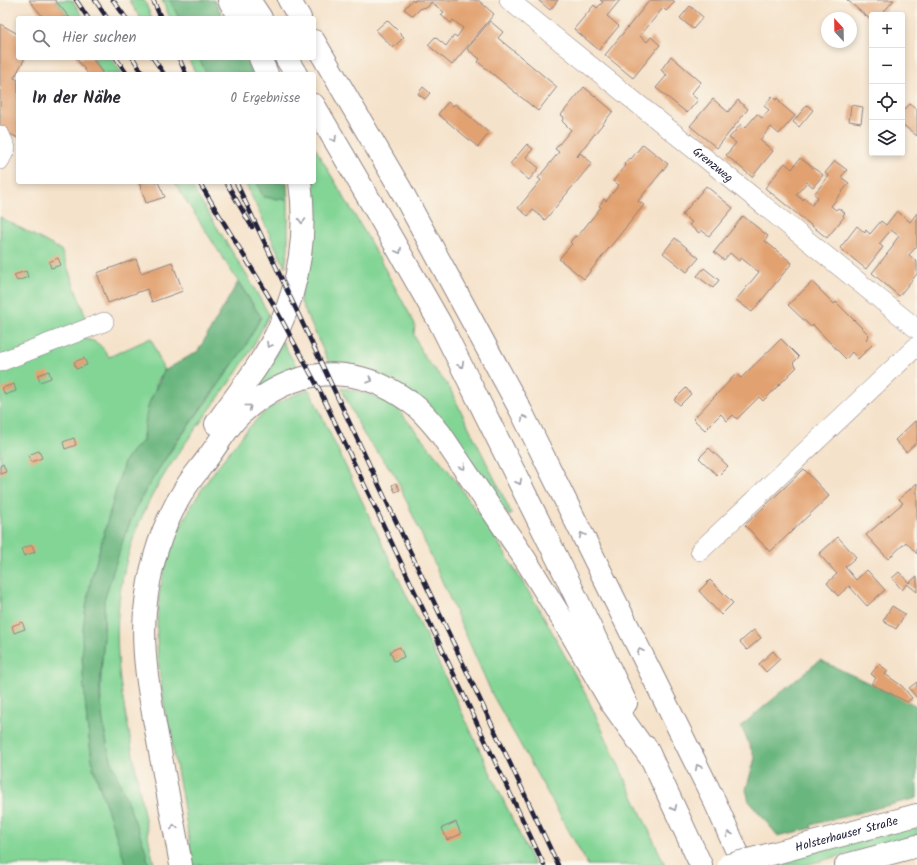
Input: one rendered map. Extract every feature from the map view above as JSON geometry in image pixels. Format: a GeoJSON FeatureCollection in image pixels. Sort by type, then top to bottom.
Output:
{"type":"FeatureCollection","features":[{"type":"Feature","properties":{"kind":"main road"},"geometry":{"type":"LineString","coordinates":[[230,0],[238,16]]}},
{"type":"Feature","properties":{"kind":"main road"},"geometry":{"type":"LineString","coordinates":[[249,0],[260,16]]}},
{"type":"Feature","properties":{"kind":"main road"},"geometry":{"type":"LineString","coordinates":[[289,0],[299,16]]}},
{"type":"Feature","properties":{"kind":"main road"},"geometry":{"type":"LineString","coordinates":[[316,44],[400,188],[521,411],[715,802],[743,865]]}},
{"type":"Feature","properties":{"kind":"main road"},"geometry":{"type":"LineString","coordinates":[[261,60],[266,72]]}},
{"type":"Feature","properties":{"kind":"main road"},"geometry":{"type":"LineString","coordinates":[[287,60],[295,72]]}},
{"type":"Feature","properties":{"kind":"main road"},"geometry":{"type":"LineString","coordinates":[[316,108],[440,323],[566,576],[701,865]]}},
{"type":"Feature","properties":{"kind":"main road"},"geometry":{"type":"LineString","coordinates":[[167,865],[132,666],[130,637],[135,587],[146,543],[162,506],[176,481],[262,358],[279,329],[288,307],[295,280],[301,241],[302,199],[300,184]]}},
{"type":"Feature","properties":{"kind":"main road"},"geometry":{"type":"LineString","coordinates":[[182,865],[151,706],[146,672],[144,638],[145,611],[159,541],[171,514],[186,488],[240,414],[276,388],[303,378],[329,374],[349,375],[371,380],[393,390],[411,402],[424,414],[448,446],[525,559],[610,701],[652,760]]}},
{"type":"Feature","properties":{"kind":"main road","name":"Holsterhauser Straße"},"geometry":{"type":"LineString","coordinates":[[729,865],[917,815]]}},
{"type":"Feature","properties":{"kind":"main road"},"geometry":{"type":"LineString","coordinates":[[846,865],[917,846]]}},
{"type":"Feature","properties":{"kind":"street","name":"Grenzweg"},"geometry":{"type":"LineString","coordinates":[[509,0],[917,329]]}},
{"type":"Feature","properties":{"kind":"street"},"geometry":{"type":"LineString","coordinates":[[0,135],[6,148],[0,160]]}},
{"type":"Feature","properties":{"kind":"street"},"geometry":{"type":"LineString","coordinates":[[0,362],[104,322]]}},
{"type":"Feature","properties":{"kind":"street"},"geometry":{"type":"LineString","coordinates":[[700,551],[917,346]]}},
{"type":"Feature","properties":{"kind":"green space"},"geometry":{"type":"Polygon","coordinates":[[[55,0],[72,0],[83,16],[68,16],[55,0]]]}},
{"type":"Feature","properties":{"kind":"green space"},"geometry":{"type":"Polygon","coordinates":[[[129,0],[144,0],[151,16],[139,16],[129,0]]]}},
{"type":"Feature","properties":{"kind":"green space"},"geometry":{"type":"Polygon","coordinates":[[[162,0],[170,0],[178,16],[169,16],[162,0]]]}},
{"type":"Feature","properties":{"kind":"green space"},"geometry":{"type":"Polygon","coordinates":[[[170,0],[214,0],[223,16],[178,16],[170,0]]]}},
{"type":"Feature","properties":{"kind":"green space"},"geometry":{"type":"Polygon","coordinates":[[[94,60],[112,60],[121,72],[102,72],[94,60]]]}},
{"type":"Feature","properties":{"kind":"green space"},"geometry":{"type":"Polygon","coordinates":[[[189,60],[200,60],[206,72],[195,72],[189,60]]]}},
{"type":"Feature","properties":{"kind":"green space"},"geometry":{"type":"Polygon","coordinates":[[[200,60],[246,60],[252,72],[206,72],[200,60]]]}},
{"type":"Feature","properties":{"kind":"green space"},"geometry":{"type":"Polygon","coordinates":[[[316,149],[368,238],[415,324],[414,335],[425,358],[448,385],[512,514],[509,516],[454,438],[330,365],[300,300],[309,184],[316,184],[316,149]]]}},
{"type":"Feature","properties":{"kind":"green space"},"geometry":{"type":"Polygon","coordinates":[[[175,184],[190,184],[249,279],[269,315],[254,345],[241,366],[186,442],[158,485],[138,526],[125,568],[118,611],[117,633],[119,668],[154,865],[149,865],[145,848],[113,767],[108,750],[101,708],[105,596],[124,538],[145,492],[177,441],[236,360],[261,317],[175,184]]]}},
{"type":"Feature","properties":{"kind":"green space"},"geometry":{"type":"Polygon","coordinates":[[[246,184],[258,184],[263,197],[288,200],[288,249],[285,267],[246,184]]]}},
{"type":"Feature","properties":{"kind":"green space"},"geometry":{"type":"Polygon","coordinates":[[[258,184],[287,184],[288,200],[263,197],[258,184]]]}},
{"type":"Feature","properties":{"kind":"green space"},"geometry":{"type":"Polygon","coordinates":[[[0,217],[61,250],[88,323],[84,339],[99,344],[109,357],[151,338],[164,371],[157,382],[143,434],[143,441],[134,449],[124,462],[91,580],[85,613],[82,659],[87,723],[93,767],[125,860],[118,865],[0,865],[0,217]]]}},
{"type":"Feature","properties":{"kind":"green space"},"geometry":{"type":"Polygon","coordinates":[[[238,282],[261,317],[245,347],[172,448],[137,505],[124,537],[104,601],[104,636],[100,699],[105,735],[110,757],[145,848],[149,865],[126,865],[93,767],[87,723],[83,676],[82,637],[91,580],[124,462],[134,449],[143,441],[149,403],[164,371],[198,351],[238,282]]]}},
{"type":"Feature","properties":{"kind":"green space"},"geometry":{"type":"Polygon","coordinates":[[[282,341],[298,369],[253,392],[282,341]]]}},
{"type":"Feature","properties":{"kind":"green space"},"geometry":{"type":"Polygon","coordinates":[[[341,388],[377,397],[396,407],[448,470],[494,536],[543,615],[587,697],[665,865],[588,865],[493,696],[395,475],[364,435],[341,388]]]}},
{"type":"Feature","properties":{"kind":"green space"},"geometry":{"type":"Polygon","coordinates":[[[309,390],[534,865],[193,865],[167,722],[157,648],[159,599],[163,575],[167,559],[186,515],[203,487],[222,461],[259,417],[280,402],[293,395],[309,390]]]}},
{"type":"Feature","properties":{"kind":"green space"},"geometry":{"type":"Polygon","coordinates":[[[820,660],[915,705],[917,708],[917,798],[811,825],[812,828],[778,836],[749,801],[746,790],[755,758],[741,726],[820,660]]]}},
{"type":"Feature","properties":{"kind":"green space"},"geometry":{"type":"Polygon","coordinates":[[[917,826],[917,836],[805,865],[780,865],[778,860],[917,826]]]}},
{"type":"Feature","properties":{"kind":"building"},"geometry":{"type":"Polygon","coordinates":[[[29,0],[55,0],[68,16],[42,16],[29,0]]]}},
{"type":"Feature","properties":{"kind":"building"},"geometry":{"type":"Polygon","coordinates":[[[412,0],[414,2],[415,0],[478,0],[494,14],[452,65],[428,45],[435,37],[446,46],[454,35],[457,37],[463,28],[453,20],[451,23],[441,15],[444,12],[431,2],[428,7],[421,8],[413,16],[404,9],[412,0]]]}},
{"type":"Feature","properties":{"kind":"building"},"geometry":{"type":"Polygon","coordinates":[[[538,0],[558,0],[550,10],[538,0]]]}},
{"type":"Feature","properties":{"kind":"building"},"geometry":{"type":"Polygon","coordinates":[[[600,0],[620,0],[607,16],[619,26],[599,50],[574,29],[594,5],[597,8],[603,2],[600,0]]]}},
{"type":"Feature","properties":{"kind":"building"},"geometry":{"type":"Polygon","coordinates":[[[650,0],[673,0],[675,2],[666,11],[663,8],[640,36],[647,42],[651,37],[660,45],[633,78],[605,55],[650,0]]]}},
{"type":"Feature","properties":{"kind":"building"},"geometry":{"type":"Polygon","coordinates":[[[847,0],[894,0],[884,12],[869,12],[869,18],[847,0]]]}},
{"type":"Feature","properties":{"kind":"building"},"geometry":{"type":"Polygon","coordinates":[[[690,6],[703,17],[693,29],[680,18],[690,6]]]}},
{"type":"Feature","properties":{"kind":"building"},"geometry":{"type":"Polygon","coordinates":[[[387,20],[404,37],[393,48],[376,30],[387,20]]]}},
{"type":"Feature","properties":{"kind":"building"},"geometry":{"type":"Polygon","coordinates":[[[490,21],[503,32],[498,38],[557,87],[538,111],[478,62],[480,59],[467,49],[490,21]]]}},
{"type":"Feature","properties":{"kind":"building"},"geometry":{"type":"Polygon","coordinates":[[[0,24],[16,33],[16,60],[24,60],[14,78],[16,79],[16,137],[0,129],[0,24]]]}},
{"type":"Feature","properties":{"kind":"building"},"geometry":{"type":"Polygon","coordinates":[[[671,56],[701,82],[691,94],[698,100],[687,113],[656,88],[667,75],[661,70],[671,56]]]}},
{"type":"Feature","properties":{"kind":"building"},"geometry":{"type":"Polygon","coordinates":[[[78,60],[93,60],[102,72],[86,72],[78,60]]]}},
{"type":"Feature","properties":{"kind":"building"},"geometry":{"type":"Polygon","coordinates":[[[423,87],[430,93],[425,99],[418,94],[423,87]]]}},
{"type":"Feature","properties":{"kind":"building"},"geometry":{"type":"Polygon","coordinates":[[[584,87],[613,111],[577,156],[578,157],[580,153],[592,163],[545,220],[533,210],[528,216],[518,208],[541,180],[538,178],[559,152],[555,149],[571,130],[562,121],[564,117],[561,115],[584,87]]]}},
{"type":"Feature","properties":{"kind":"building"},"geometry":{"type":"Polygon","coordinates":[[[772,96],[776,100],[777,98],[780,101],[779,102],[795,116],[779,134],[771,127],[760,140],[773,151],[752,177],[726,155],[736,143],[729,138],[741,124],[745,128],[757,114],[762,118],[769,110],[764,106],[772,96]]]}},
{"type":"Feature","properties":{"kind":"building"},"geometry":{"type":"Polygon","coordinates":[[[713,99],[728,112],[738,100],[748,109],[717,148],[690,126],[713,99]]]}},
{"type":"Feature","properties":{"kind":"building"},"geometry":{"type":"Polygon","coordinates":[[[448,102],[453,106],[455,104],[489,133],[478,147],[438,114],[448,102]]]}},
{"type":"Feature","properties":{"kind":"building"},"geometry":{"type":"Polygon","coordinates":[[[910,104],[917,109],[917,136],[905,126],[905,109],[910,104]]]}},
{"type":"Feature","properties":{"kind":"building"},"geometry":{"type":"Polygon","coordinates":[[[807,105],[813,110],[799,127],[793,122],[807,105]]]}},
{"type":"Feature","properties":{"kind":"building"},"geometry":{"type":"Polygon","coordinates":[[[851,105],[863,107],[861,123],[849,121],[851,105]]]}},
{"type":"Feature","properties":{"kind":"building"},"geometry":{"type":"Polygon","coordinates":[[[527,144],[533,149],[526,157],[539,168],[529,180],[510,164],[527,144]]]}},
{"type":"Feature","properties":{"kind":"building"},"geometry":{"type":"Polygon","coordinates":[[[643,144],[668,164],[638,201],[644,205],[584,279],[559,259],[572,244],[570,242],[575,236],[577,237],[601,207],[599,206],[604,199],[606,201],[619,185],[613,181],[626,166],[624,164],[629,158],[631,159],[643,144]]]}},
{"type":"Feature","properties":{"kind":"building"},"geometry":{"type":"Polygon","coordinates":[[[800,158],[823,175],[813,187],[807,182],[796,195],[803,200],[804,198],[812,205],[818,197],[814,194],[829,176],[825,173],[835,161],[847,170],[841,177],[849,183],[831,206],[836,210],[838,208],[845,213],[843,215],[844,217],[827,238],[765,188],[785,163],[792,169],[800,158]]]}},
{"type":"Feature","properties":{"kind":"building"},"geometry":{"type":"Polygon","coordinates":[[[140,184],[159,184],[165,197],[146,203],[140,184]]]}},
{"type":"Feature","properties":{"kind":"building"},"geometry":{"type":"Polygon","coordinates":[[[706,186],[733,208],[709,236],[701,230],[699,233],[689,225],[692,222],[682,215],[706,186]]]}},
{"type":"Feature","properties":{"kind":"building"},"geometry":{"type":"Polygon","coordinates":[[[897,211],[910,222],[917,213],[917,246],[909,255],[917,262],[917,274],[899,296],[872,273],[894,245],[893,244],[899,236],[891,230],[879,244],[883,247],[866,269],[840,248],[857,226],[865,233],[866,230],[870,234],[881,221],[886,225],[897,211]]]}},
{"type":"Feature","properties":{"kind":"building"},"geometry":{"type":"Polygon","coordinates":[[[743,216],[768,236],[765,241],[792,263],[752,312],[736,300],[759,272],[741,258],[739,261],[730,253],[724,260],[714,252],[743,216]]]}},
{"type":"Feature","properties":{"kind":"building"},"geometry":{"type":"Polygon","coordinates":[[[675,238],[699,258],[687,272],[663,253],[675,238]]]}},
{"type":"Feature","properties":{"kind":"building"},"geometry":{"type":"Polygon","coordinates":[[[58,258],[61,265],[51,268],[49,262],[58,258]]]}},
{"type":"Feature","properties":{"kind":"building"},"geometry":{"type":"Polygon","coordinates":[[[136,259],[141,273],[172,262],[183,291],[152,302],[147,289],[108,303],[97,273],[136,259]]]}},
{"type":"Feature","properties":{"kind":"building"},"geometry":{"type":"Polygon","coordinates":[[[704,268],[719,280],[713,288],[697,276],[704,268]]]}},
{"type":"Feature","properties":{"kind":"building"},"geometry":{"type":"Polygon","coordinates":[[[26,271],[28,277],[17,281],[14,275],[26,271]]]}},
{"type":"Feature","properties":{"kind":"building"},"geometry":{"type":"Polygon","coordinates":[[[812,282],[834,304],[836,302],[869,335],[866,339],[872,345],[858,359],[852,352],[846,359],[813,325],[811,327],[788,305],[812,282]]]}},
{"type":"Feature","properties":{"kind":"building"},"geometry":{"type":"Polygon","coordinates":[[[781,339],[799,357],[793,363],[797,367],[763,401],[759,397],[737,419],[733,415],[727,421],[721,414],[705,430],[693,419],[736,374],[741,378],[781,339]]]}},
{"type":"Feature","properties":{"kind":"building"},"geometry":{"type":"Polygon","coordinates":[[[84,358],[87,365],[76,369],[74,362],[84,358]]]}},
{"type":"Feature","properties":{"kind":"building"},"geometry":{"type":"Polygon","coordinates":[[[49,371],[51,378],[40,382],[38,375],[49,371]]]}},
{"type":"Feature","properties":{"kind":"building"},"geometry":{"type":"Polygon","coordinates":[[[14,384],[16,391],[5,395],[2,388],[14,384]]]}},
{"type":"Feature","properties":{"kind":"building"},"geometry":{"type":"Polygon","coordinates":[[[686,388],[691,394],[680,405],[674,400],[686,388]]]}},
{"type":"Feature","properties":{"kind":"building"},"geometry":{"type":"Polygon","coordinates":[[[915,421],[917,423],[917,442],[906,452],[895,440],[915,421]]]}},
{"type":"Feature","properties":{"kind":"building"},"geometry":{"type":"Polygon","coordinates":[[[74,438],[76,445],[65,449],[63,442],[74,438]]]}},
{"type":"Feature","properties":{"kind":"building"},"geometry":{"type":"Polygon","coordinates":[[[709,448],[728,466],[718,476],[699,458],[709,448]]]}},
{"type":"Feature","properties":{"kind":"building"},"geometry":{"type":"Polygon","coordinates":[[[39,451],[42,458],[31,462],[28,455],[39,451]]]}},
{"type":"Feature","properties":{"kind":"building"},"geometry":{"type":"Polygon","coordinates":[[[3,464],[6,472],[0,474],[0,466],[3,464]]]}},
{"type":"Feature","properties":{"kind":"building"},"geometry":{"type":"Polygon","coordinates":[[[804,469],[829,496],[770,552],[745,525],[804,469]]]}},
{"type":"Feature","properties":{"kind":"building"},"geometry":{"type":"Polygon","coordinates":[[[396,483],[400,490],[395,492],[392,485],[396,483]]]}},
{"type":"Feature","properties":{"kind":"building"},"geometry":{"type":"Polygon","coordinates":[[[917,483],[917,554],[906,542],[888,559],[866,535],[903,503],[899,499],[917,483]]]}},
{"type":"Feature","properties":{"kind":"building"},"geometry":{"type":"Polygon","coordinates":[[[838,537],[856,557],[845,567],[856,580],[867,570],[885,590],[867,606],[849,586],[838,596],[827,583],[837,574],[819,554],[838,537]]]}},
{"type":"Feature","properties":{"kind":"building"},"geometry":{"type":"Polygon","coordinates":[[[32,545],[35,552],[24,556],[21,549],[32,545]]]}},
{"type":"Feature","properties":{"kind":"building"},"geometry":{"type":"Polygon","coordinates":[[[899,572],[909,583],[917,576],[917,592],[907,584],[902,590],[892,578],[899,572]]]}},
{"type":"Feature","properties":{"kind":"building"},"geometry":{"type":"Polygon","coordinates":[[[710,580],[733,603],[721,615],[699,591],[710,580]]]}},
{"type":"Feature","properties":{"kind":"building"},"geometry":{"type":"Polygon","coordinates":[[[892,606],[905,614],[896,629],[883,621],[892,606]]]}},
{"type":"Feature","properties":{"kind":"building"},"geometry":{"type":"Polygon","coordinates":[[[22,622],[25,629],[14,633],[12,626],[22,622]]]}},
{"type":"Feature","properties":{"kind":"building"},"geometry":{"type":"Polygon","coordinates":[[[754,630],[761,638],[747,650],[740,642],[754,630]]]}},
{"type":"Feature","properties":{"kind":"building"},"geometry":{"type":"Polygon","coordinates":[[[400,647],[404,657],[394,661],[390,651],[400,647]]]}},
{"type":"Feature","properties":{"kind":"building"},"geometry":{"type":"Polygon","coordinates":[[[773,651],[780,659],[766,672],[759,664],[773,651]]]}},
{"type":"Feature","properties":{"kind":"building"},"geometry":{"type":"Polygon","coordinates":[[[879,664],[888,671],[885,674],[902,686],[912,698],[907,702],[871,684],[876,678],[871,674],[879,664]]]}},
{"type":"Feature","properties":{"kind":"building"},"geometry":{"type":"Polygon","coordinates":[[[917,682],[917,698],[909,688],[917,682]]]}},
{"type":"Feature","properties":{"kind":"building"},"geometry":{"type":"Polygon","coordinates":[[[456,822],[461,834],[447,840],[442,828],[456,822]]]}},
{"type":"Feature","properties":{"kind":"railway"},"geometry":{"type":"LineString","coordinates":[[76,0],[87,16]]}},
{"type":"Feature","properties":{"kind":"railway"},"geometry":{"type":"LineString","coordinates":[[95,0],[106,16]]}},
{"type":"Feature","properties":{"kind":"railway"},"geometry":{"type":"LineString","coordinates":[[113,0],[125,16]]}},
{"type":"Feature","properties":{"kind":"railway"},"geometry":{"type":"LineString","coordinates":[[153,0],[160,16]]}},
{"type":"Feature","properties":{"kind":"railway"},"geometry":{"type":"LineString","coordinates":[[117,60],[126,72]]}},
{"type":"Feature","properties":{"kind":"railway"},"geometry":{"type":"LineString","coordinates":[[134,60],[142,72]]}},
{"type":"Feature","properties":{"kind":"railway"},"geometry":{"type":"LineString","coordinates":[[154,60],[163,72]]}},
{"type":"Feature","properties":{"kind":"railway"},"geometry":{"type":"LineString","coordinates":[[180,60],[185,72]]}},
{"type":"Feature","properties":{"kind":"railway"},"geometry":{"type":"LineString","coordinates":[[200,184],[271,300],[320,391],[544,865]]}},
{"type":"Feature","properties":{"kind":"railway"},"geometry":{"type":"LineString","coordinates":[[227,184],[252,227]]}},
{"type":"Feature","properties":{"kind":"railway"},"geometry":{"type":"LineString","coordinates":[[237,184],[558,865]]}}]}
